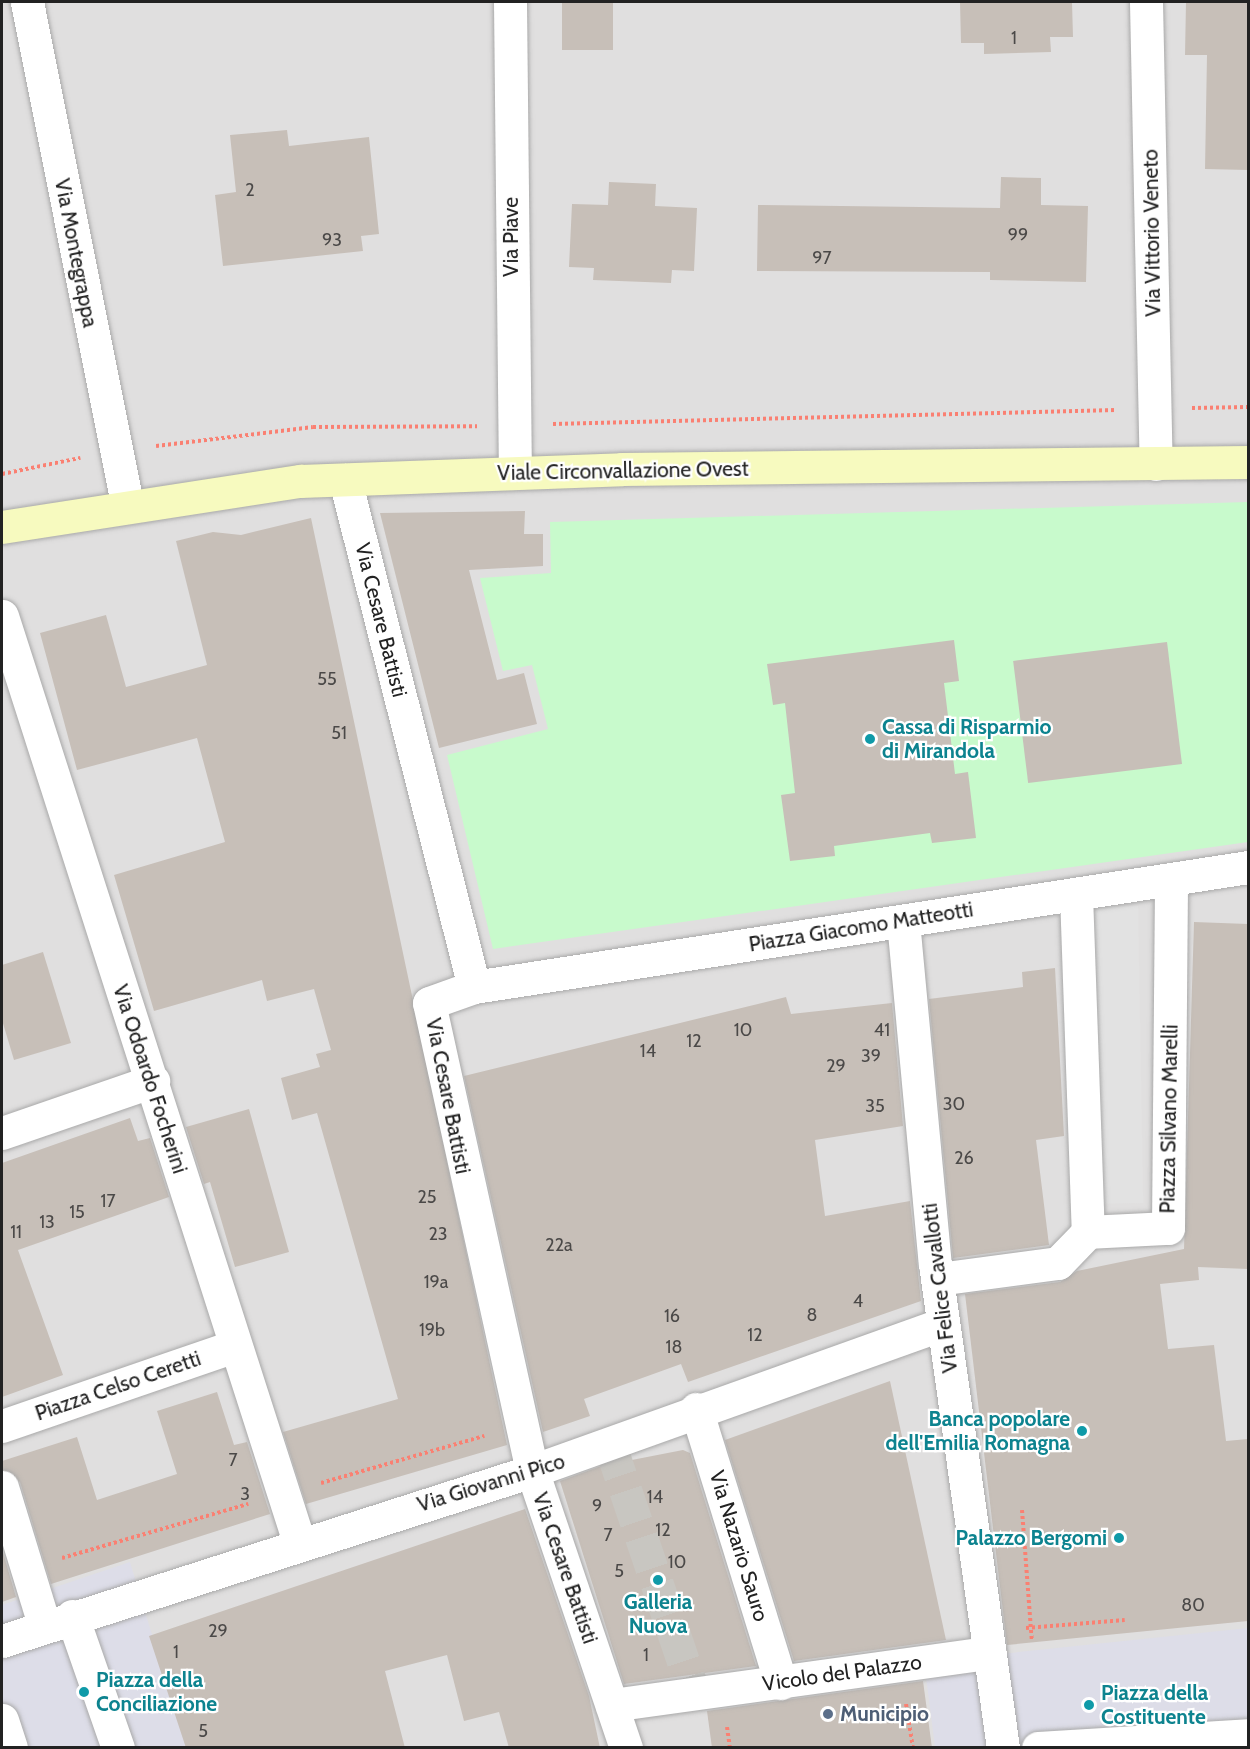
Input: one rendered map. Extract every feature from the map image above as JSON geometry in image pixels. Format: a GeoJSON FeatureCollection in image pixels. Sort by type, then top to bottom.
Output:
{"type":"FeatureCollection","features":[{"type":"Feature","properties":{"kind":"main road","name":"Viale Circonvallazione Ovest"},"geometry":{"type":"LineString","coordinates":[[2,527],[127,504],[345,480],[515,473],[1248,462]]}},
{"type":"Feature","properties":{"kind":"street","name":"Via Montegrappa"},"geometry":{"type":"LineString","coordinates":[[27,2],[127,504]]}},
{"type":"Feature","properties":{"kind":"street","name":"Via Piave"},"geometry":{"type":"LineString","coordinates":[[510,2],[515,473]]}},
{"type":"Feature","properties":{"kind":"street","name":"Via Vittorio Veneto"},"geometry":{"type":"LineString","coordinates":[[1146,2],[1156,464]]}},
{"type":"Feature","properties":{"kind":"street","name":"Via Cesare Battisti"},"geometry":{"type":"LineString","coordinates":[[345,480],[474,987],[429,1003],[532,1471],[626,1748]]}},
{"type":"Feature","properties":{"kind":"street","name":"Via Odoardo Focherini"},"geometry":{"type":"LineString","coordinates":[[2,616],[153,1081],[234,1346],[299,1542]]}},
{"type":"Feature","properties":{"kind":"street","name":"Piazza Giacomo Matteotti"},"geometry":{"type":"LineString","coordinates":[[474,987],[1248,867]]}},
{"type":"Feature","properties":{"kind":"street","name":"Piazza Silvano Marelli"},"geometry":{"type":"LineString","coordinates":[[1088,1232],[1168,1228],[1171,879]]}},
{"type":"Feature","properties":{"kind":"street"},"geometry":{"type":"LineString","coordinates":[[938,1279],[1058,1263],[1088,1232],[1076,894]]}},
{"type":"Feature","properties":{"kind":"street","name":"Via Felice Cavallotti"},"geometry":{"type":"LineString","coordinates":[[903,921],[943,1324],[988,1642]]}},
{"type":"Feature","properties":{"kind":"street"},"geometry":{"type":"LineString","coordinates":[[2,1133],[153,1081]]}},
{"type":"Feature","properties":{"kind":"street","name":"Via Giovanni Pico"},"geometry":{"type":"LineString","coordinates":[[2,1641],[58,1620],[299,1542],[532,1471],[696,1409],[943,1324]]}},
{"type":"Feature","properties":{"kind":"street","name":"Piazza Celso Ceretti"},"geometry":{"type":"LineString","coordinates":[[2,1425],[234,1346]]}},
{"type":"Feature","properties":{"kind":"street","name":"Via Nazario Sauro"},"geometry":{"type":"LineString","coordinates":[[696,1409],[781,1683]]}},
{"type":"Feature","properties":{"kind":"street"},"geometry":{"type":"LineString","coordinates":[[2,1487],[58,1620],[118,1748]]}},
{"type":"Feature","properties":{"kind":"street"},"geometry":{"type":"LineString","coordinates":[[988,1642],[1003,1748]]}},
{"type":"Feature","properties":{"kind":"street","name":"Vicolo del Palazzo"},"geometry":{"type":"LineString","coordinates":[[612,1705],[694,1692],[781,1683],[901,1666],[988,1642]]}},
{"type":"Feature","properties":{"kind":"street"},"geometry":{"type":"LineString","coordinates":[[2,1720],[11,1748]]}},
{"type":"Feature","properties":{"kind":"street"},"geometry":{"type":"LineString","coordinates":[[1038,1748],[1102,1746],[1248,1735]]}},
{"type":"Feature","properties":{"kind":"path"},"geometry":{"type":"LineString","coordinates":[[2,474],[115,451],[313,427],[513,425],[1248,407]]}},
{"type":"Feature","properties":{"kind":"path"},"geometry":{"type":"LineString","coordinates":[[1022,1510],[1032,1642]]}},
{"type":"Feature","properties":{"kind":"path"},"geometry":{"type":"LineString","coordinates":[[988,1642],[1031,1628],[1125,1620]]}},
{"type":"Feature","properties":{"kind":"path"},"geometry":{"type":"LineString","coordinates":[[901,1666],[913,1748]]}},
{"type":"Feature","properties":{"kind":"shaded area"},"geometry":{"type":"Polygon","coordinates":[[[2,2],[1248,2],[1248,1748],[2,1748],[2,2]]]}},
{"type":"Feature","properties":{"kind":"shaded area"},"geometry":{"type":"Polygon","coordinates":[[[1138,906],[1143,1203],[1099,1204],[1094,907],[1138,906]]]}},
{"type":"Feature","properties":{"kind":"shaded area","name":"Piazza della Conciliazione"},"geometry":{"type":"Polygon","coordinates":[[[130,1562],[186,1747],[2,1747],[2,1605],[130,1562]]]}},
{"type":"Feature","properties":{"kind":"shaded area","name":"Piazza della Costituente"},"geometry":{"type":"Polygon","coordinates":[[[1248,1628],[1248,1747],[935,1747],[924,1662],[1248,1628]]]}},
{"type":"Feature","properties":{"kind":"green space"},"geometry":{"type":"Polygon","coordinates":[[[1248,502],[1248,842],[493,949],[447,755],[548,729],[532,665],[503,671],[480,578],[551,573],[550,522],[1248,502]]]}},
{"type":"Feature","properties":{"kind":"building"},"geometry":{"type":"Polygon","coordinates":[[[562,2],[613,2],[613,50],[562,50],[562,2]]]}},
{"type":"Feature","properties":{"kind":"building"},"geometry":{"type":"Polygon","coordinates":[[[960,2],[1072,2],[1073,37],[1050,37],[1051,52],[984,54],[984,43],[961,43],[960,2]]]}},
{"type":"Feature","properties":{"kind":"building"},"geometry":{"type":"Polygon","coordinates":[[[1186,2],[1248,2],[1248,170],[1205,169],[1207,55],[1185,55],[1186,2]]]}},
{"type":"Feature","properties":{"kind":"building"},"geometry":{"type":"Polygon","coordinates":[[[287,130],[289,146],[369,137],[379,234],[361,236],[363,251],[223,266],[215,195],[236,192],[230,135],[287,130]]]}},
{"type":"Feature","properties":{"kind":"building"},"geometry":{"type":"Polygon","coordinates":[[[1001,177],[1041,178],[1041,205],[1088,206],[1086,282],[990,280],[990,272],[757,271],[758,205],[1000,208],[1001,177]]]}},
{"type":"Feature","properties":{"kind":"building"},"geometry":{"type":"Polygon","coordinates":[[[609,182],[656,184],[655,206],[697,208],[694,271],[672,270],[671,283],[593,280],[594,268],[569,267],[572,204],[608,205],[609,182]]]}},
{"type":"Feature","properties":{"kind":"building"},"geometry":{"type":"Polygon","coordinates":[[[525,511],[524,534],[543,534],[543,566],[469,570],[497,680],[524,673],[537,724],[439,748],[380,513],[525,511]]]}},
{"type":"Feature","properties":{"kind":"building"},"geometry":{"type":"Polygon","coordinates":[[[311,518],[507,1445],[306,1504],[283,1432],[398,1399],[317,1113],[292,1120],[281,1078],[320,1067],[316,1054],[331,1050],[314,989],[267,1001],[262,980],[154,1011],[114,875],[225,842],[197,738],[77,770],[40,633],[106,615],[126,687],[207,665],[176,541],[213,532],[241,535],[311,518]]]}},
{"type":"Feature","properties":{"kind":"building","name":"Cassa di Risparmio di Mirandola"},"geometry":{"type":"Polygon","coordinates":[[[954,640],[959,681],[944,683],[955,774],[968,772],[976,838],[932,843],[930,833],[834,846],[835,856],[790,861],[781,795],[795,793],[785,703],[773,705],[767,664],[954,640]]]}},
{"type":"Feature","properties":{"kind":"building"},"geometry":{"type":"Polygon","coordinates":[[[1167,642],[1182,764],[1028,783],[1013,661],[1167,642]]]}},
{"type":"Feature","properties":{"kind":"building"},"geometry":{"type":"Polygon","coordinates":[[[1194,922],[1248,924],[1248,1269],[1198,1267],[1199,1280],[1160,1284],[1168,1349],[1214,1345],[1226,1441],[1248,1439],[1248,1621],[1007,1645],[965,1294],[1060,1282],[1077,1271],[1184,1249],[1194,922]]]}},
{"type":"Feature","properties":{"kind":"building"},"geometry":{"type":"Polygon","coordinates":[[[43,952],[71,1043],[14,1060],[2,1020],[2,965],[43,952]]]}},
{"type":"Feature","properties":{"kind":"building"},"geometry":{"type":"Polygon","coordinates":[[[1055,968],[1064,1136],[1036,1140],[1049,1245],[953,1258],[929,999],[1023,987],[1022,972],[1055,968]]]}},
{"type":"Feature","properties":{"kind":"building"},"geometry":{"type":"Polygon","coordinates":[[[786,997],[791,1014],[892,1003],[903,1126],[815,1140],[825,1216],[910,1201],[921,1301],[688,1382],[681,1364],[584,1399],[590,1416],[543,1432],[464,1076],[786,997]]]}},
{"type":"Feature","properties":{"kind":"building"},"geometry":{"type":"Polygon","coordinates":[[[249,1109],[289,1252],[235,1267],[210,1182],[204,1184],[186,1127],[249,1109]]]}},
{"type":"Feature","properties":{"kind":"building"},"geometry":{"type":"Polygon","coordinates":[[[130,1118],[138,1141],[150,1138],[169,1197],[18,1250],[63,1375],[2,1397],[2,1163],[130,1118]]]}},
{"type":"Feature","properties":{"kind":"building"},"geometry":{"type":"Polygon","coordinates":[[[890,1381],[946,1640],[794,1661],[725,1440],[890,1381]]]}},
{"type":"Feature","properties":{"kind":"building"},"geometry":{"type":"Polygon","coordinates":[[[217,1392],[234,1445],[247,1442],[270,1514],[51,1584],[20,1482],[2,1469],[2,1461],[77,1437],[97,1500],[177,1474],[157,1411],[217,1392]]]}},
{"type":"Feature","properties":{"kind":"building","name":"Galleria Nuova"},"geometry":{"type":"Polygon","coordinates":[[[683,1450],[690,1453],[756,1666],[624,1684],[560,1481],[601,1466],[683,1450]]]}},
{"type":"Feature","properties":{"kind":"building"},"geometry":{"type":"Polygon","coordinates":[[[525,1509],[589,1696],[600,1748],[509,1748],[499,1712],[464,1721],[447,1655],[385,1671],[405,1748],[186,1748],[149,1636],[525,1509]]]}},
{"type":"Feature","properties":{"kind":"building"},"geometry":{"type":"Polygon","coordinates":[[[2,1549],[16,1597],[2,1602],[2,1549]]]}},
{"type":"Feature","properties":{"kind":"building","name":"Municipio"},"geometry":{"type":"Polygon","coordinates":[[[923,1681],[932,1748],[712,1748],[707,1711],[923,1681]]]}},
{"type":"Feature","properties":{"kind":"tunnel"},"geometry":{"type":"LineString","coordinates":[[610,1444],[694,1692]]}},
{"type":"Feature","properties":{"kind":"place","name":"Cassa di Risparmio di Mirandola"},"geometry":{"type":"Point","coordinates":[870,739]}},
{"type":"Feature","properties":{"kind":"place","name":"Banca popolare dell'Emilia Romagna"},"geometry":{"type":"Point","coordinates":[1082,1431]}},
{"type":"Feature","properties":{"kind":"place","name":"Palazzo Bergomi"},"geometry":{"type":"Point","coordinates":[1119,1538]}},
{"type":"Feature","properties":{"kind":"place","name":"Galleria Nuova"},"geometry":{"type":"Point","coordinates":[658,1580]}},
{"type":"Feature","properties":{"kind":"place","name":"Piazza della Conciliazione"},"geometry":{"type":"Point","coordinates":[84,1692]}},
{"type":"Feature","properties":{"kind":"place","name":"Piazza della Costituente"},"geometry":{"type":"Point","coordinates":[1089,1705]}},
{"type":"Feature","properties":{"kind":"place","name":"Municipio"},"geometry":{"type":"Point","coordinates":[828,1714]}}]}
